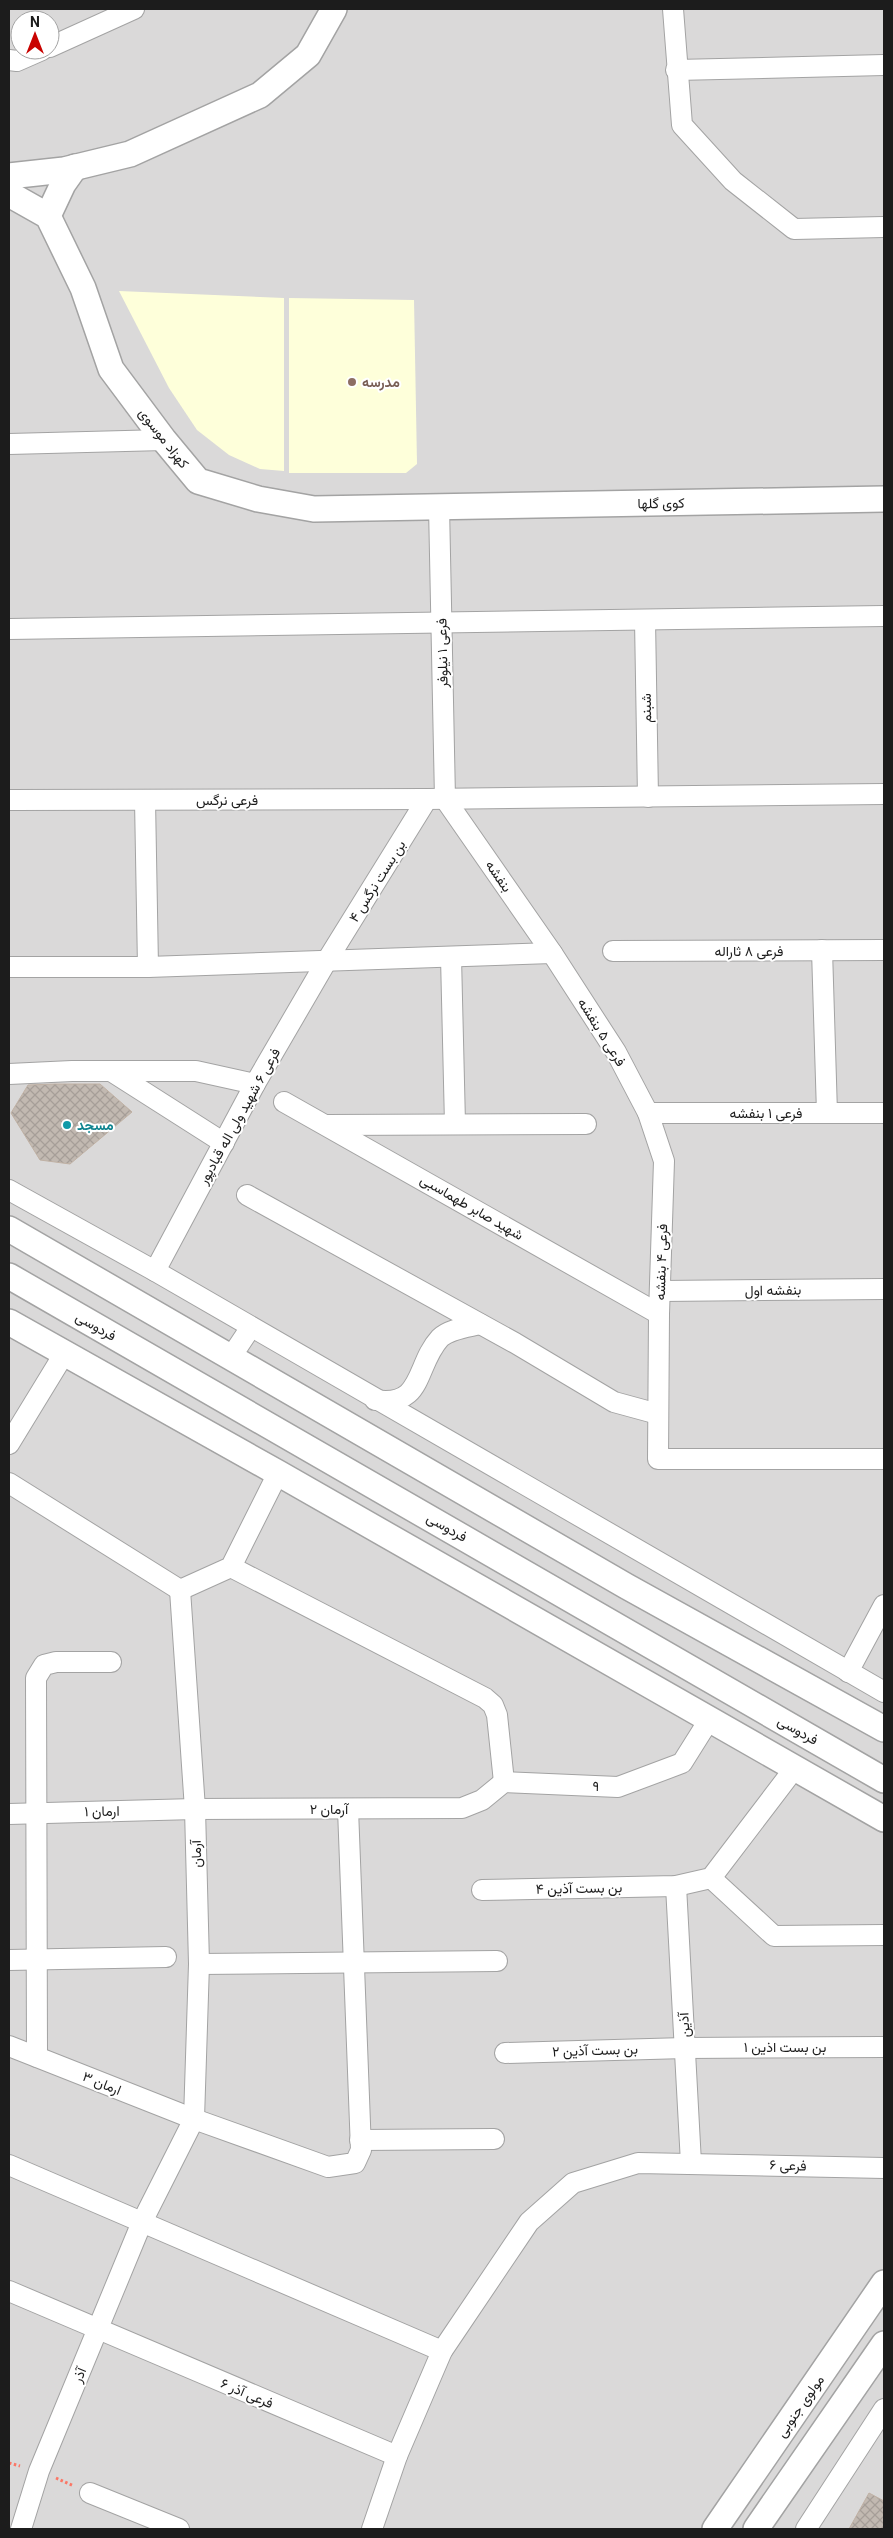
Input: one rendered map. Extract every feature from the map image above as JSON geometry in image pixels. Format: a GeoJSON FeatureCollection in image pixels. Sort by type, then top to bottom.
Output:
{"type":"FeatureCollection","features":[{"type":"Feature","properties":{"kind":"street"},"geometry":{"type":"LineString","coordinates":[[9,176],[75,167],[130,154],[260,95],[308,55],[334,9]]}},
{"type":"Feature","properties":{"kind":"street"},"geometry":{"type":"LineString","coordinates":[[673,9],[676,70],[682,125],[733,182],[794,229],[884,227]]}},
{"type":"Feature","properties":{"kind":"street"},"geometry":{"type":"LineString","coordinates":[[60,42],[128,10]]}},
{"type":"Feature","properties":{"kind":"street"},"geometry":{"type":"LineString","coordinates":[[676,70],[884,65]]}},
{"type":"Feature","properties":{"kind":"street"},"geometry":{"type":"LineString","coordinates":[[9,194],[48,216],[63,184],[75,167]]}},
{"type":"Feature","properties":{"kind":"street","name":"کهزاد موسوی"},"geometry":{"type":"LineString","coordinates":[[48,216],[83,288],[111,369],[164,440],[198,481],[258,500],[314,509],[439,506]]}},
{"type":"Feature","properties":{"kind":"street"},"geometry":{"type":"LineString","coordinates":[[9,444],[164,440]]}},
{"type":"Feature","properties":{"kind":"street","name":"کوی گلها"},"geometry":{"type":"LineString","coordinates":[[439,506],[884,499]]}},
{"type":"Feature","properties":{"kind":"street","name":"فرعی ۱ نیلوفر"},"geometry":{"type":"LineString","coordinates":[[436,799],[441,624],[439,506]]}},
{"type":"Feature","properties":{"kind":"street"},"geometry":{"type":"LineString","coordinates":[[9,629],[884,616]]}},
{"type":"Feature","properties":{"kind":"street","name":"شبنم"},"geometry":{"type":"LineString","coordinates":[[645,620],[648,797]]}},
{"type":"Feature","properties":{"kind":"street","name":"فرعی نرگس"},"geometry":{"type":"LineString","coordinates":[[9,800],[436,799],[884,794]]}},
{"type":"Feature","properties":{"kind":"street","name":"بنفشه"},"geometry":{"type":"LineString","coordinates":[[436,799],[552,953]]}},
{"type":"Feature","properties":{"kind":"street","name":"بن بست نرگس ۴"},"geometry":{"type":"LineString","coordinates":[[326,962],[436,799]]}},
{"type":"Feature","properties":{"kind":"street"},"geometry":{"type":"LineString","coordinates":[[145,800],[148,967]]}},
{"type":"Feature","properties":{"kind":"street"},"geometry":{"type":"LineString","coordinates":[[822,950],[827,1113]]}},
{"type":"Feature","properties":{"kind":"street","name":"فرعی ۸ ثاراله"},"geometry":{"type":"LineString","coordinates":[[613,951],[884,950]]}},
{"type":"Feature","properties":{"kind":"street"},"geometry":{"type":"LineString","coordinates":[[9,967],[148,967],[552,953]]}},
{"type":"Feature","properties":{"kind":"street","name":"فرعی ۵ بنفشه"},"geometry":{"type":"LineString","coordinates":[[552,953],[616,1052],[648,1113]]}},
{"type":"Feature","properties":{"kind":"street"},"geometry":{"type":"LineString","coordinates":[[451,958],[455,1124]]}},
{"type":"Feature","properties":{"kind":"street","name":"فرعی ۶ شهید ولی اله قبادپور"},"geometry":{"type":"LineString","coordinates":[[155,1271],[255,1084],[326,962]]}},
{"type":"Feature","properties":{"kind":"street"},"geometry":{"type":"LineString","coordinates":[[111,1071],[224,1143]]}},
{"type":"Feature","properties":{"kind":"street"},"geometry":{"type":"LineString","coordinates":[[9,1074],[196,1071],[255,1084]]}},
{"type":"Feature","properties":{"kind":"street","name":"شهید صابر طهماسبی"},"geometry":{"type":"LineString","coordinates":[[284,1102],[659,1314]]}},
{"type":"Feature","properties":{"kind":"street","name":"فرعی ۱ بنفشه"},"geometry":{"type":"LineString","coordinates":[[648,1113],[884,1113]]}},
{"type":"Feature","properties":{"kind":"street","name":"فرعی ۴ بنفشه"},"geometry":{"type":"LineString","coordinates":[[648,1113],[664,1161],[659,1314],[658,1459],[884,1459]]}},
{"type":"Feature","properties":{"kind":"street"},"geometry":{"type":"LineString","coordinates":[[327,1125],[586,1124]]}},
{"type":"Feature","properties":{"kind":"street"},"geometry":{"type":"LineString","coordinates":[[9,1190],[155,1271],[375,1400],[884,1692]]}},
{"type":"Feature","properties":{"kind":"street"},"geometry":{"type":"LineString","coordinates":[[247,1195],[480,1324],[614,1402],[658,1414]]}},
{"type":"Feature","properties":{"kind":"street"},"geometry":{"type":"LineString","coordinates":[[9,1229],[626,1586],[884,1728]]}},
{"type":"Feature","properties":{"kind":"street","name":"فردوسی"},"geometry":{"type":"LineString","coordinates":[[9,1276],[884,1780]]}},
{"type":"Feature","properties":{"kind":"street","name":"بنفشه اول"},"geometry":{"type":"LineString","coordinates":[[661,1291],[884,1289]]}},
{"type":"Feature","properties":{"kind":"street"},"geometry":{"type":"LineString","coordinates":[[9,1322],[278,1473],[884,1819]]}},
{"type":"Feature","properties":{"kind":"street"},"geometry":{"type":"LineString","coordinates":[[375,1400],[389,1402],[407,1396],[414,1387],[429,1354],[442,1337],[457,1330],[480,1324]]}},
{"type":"Feature","properties":{"kind":"street"},"geometry":{"type":"LineString","coordinates":[[231,1357],[251,1327]]}},
{"type":"Feature","properties":{"kind":"street"},"geometry":{"type":"LineString","coordinates":[[9,1444],[64,1354]]}},
{"type":"Feature","properties":{"kind":"street"},"geometry":{"type":"LineString","coordinates":[[9,1483],[180,1590],[231,1567],[278,1473]]}},
{"type":"Feature","properties":{"kind":"street"},"geometry":{"type":"LineString","coordinates":[[231,1567],[485,1698],[493,1705],[497,1715],[504,1782]]}},
{"type":"Feature","properties":{"kind":"street","name":"آرمان"},"geometry":{"type":"LineString","coordinates":[[180,1590],[195,1809],[199,1964],[194,2119]]}},
{"type":"Feature","properties":{"kind":"street"},"geometry":{"type":"LineString","coordinates":[[848,1672],[884,1604]]}},
{"type":"Feature","properties":{"kind":"street"},"geometry":{"type":"LineString","coordinates":[[37,2057],[38,1813],[36,1678],[44,1665],[56,1662],[112,1662]]}},
{"type":"Feature","properties":{"kind":"street","name":"۹"},"geometry":{"type":"LineString","coordinates":[[504,1782],[618,1787],[682,1764],[709,1720]]}},
{"type":"Feature","properties":{"kind":"street"},"geometry":{"type":"LineString","coordinates":[[794,1769],[711,1878],[774,1936],[884,1935]]}},
{"type":"Feature","properties":{"kind":"street","name":"آرمان ۲"},"geometry":{"type":"LineString","coordinates":[[195,1809],[462,1808],[482,1800],[504,1782]]}},
{"type":"Feature","properties":{"kind":"street"},"geometry":{"type":"LineString","coordinates":[[348,1808],[360,2140],[494,2139]]}},
{"type":"Feature","properties":{"kind":"street","name":"ارمان ۱"},"geometry":{"type":"LineString","coordinates":[[9,1814],[195,1809]]}},
{"type":"Feature","properties":{"kind":"street","name":"بن بست آذین ۴"},"geometry":{"type":"LineString","coordinates":[[482,1890],[676,1886],[711,1878]]}},
{"type":"Feature","properties":{"kind":"street","name":"آذین"},"geometry":{"type":"LineString","coordinates":[[676,1886],[692,2163]]}},
{"type":"Feature","properties":{"kind":"street"},"geometry":{"type":"LineString","coordinates":[[9,1960],[166,1957]]}},
{"type":"Feature","properties":{"kind":"street"},"geometry":{"type":"LineString","coordinates":[[199,1964],[497,1961]]}},
{"type":"Feature","properties":{"kind":"street","name":"ارمان ۳"},"geometry":{"type":"LineString","coordinates":[[9,2046],[194,2119],[328,2167],[355,2163],[361,2150],[360,2140]]}},
{"type":"Feature","properties":{"kind":"street","name":"بن بست اذین ۱"},"geometry":{"type":"LineString","coordinates":[[685,2048],[884,2047]]}},
{"type":"Feature","properties":{"kind":"street","name":"بن بست آذین ۲"},"geometry":{"type":"LineString","coordinates":[[505,2053],[685,2048]]}},
{"type":"Feature","properties":{"kind":"street","name":"آذر"},"geometry":{"type":"LineString","coordinates":[[21,2529],[39,2471],[142,2222],[194,2119]]}},
{"type":"Feature","properties":{"kind":"street","name":"فرعی ۶"},"geometry":{"type":"LineString","coordinates":[[372,2529],[397,2456],[442,2351],[529,2222],[573,2183],[638,2163],[884,2168]]}},
{"type":"Feature","properties":{"kind":"street"},"geometry":{"type":"LineString","coordinates":[[9,2165],[442,2351]]}},
{"type":"Feature","properties":{"kind":"street","name":"مولوی جنوبی"},"geometry":{"type":"LineString","coordinates":[[715,2529],[884,2283]]}},
{"type":"Feature","properties":{"kind":"street","name":"فرعی آذر ۶"},"geometry":{"type":"LineString","coordinates":[[9,2292],[397,2456]]}},
{"type":"Feature","properties":{"kind":"street"},"geometry":{"type":"LineString","coordinates":[[731,2505],[758,2526],[884,2344]]}},
{"type":"Feature","properties":{"kind":"street"},"geometry":{"type":"LineString","coordinates":[[806,2529],[884,2409]]}},
{"type":"Feature","properties":{"kind":"street"},"geometry":{"type":"LineString","coordinates":[[90,2493],[179,2529]]}},
{"type":"Feature","properties":{"kind":"path"},"geometry":{"type":"LineString","coordinates":[[39,2471],[90,2493]]}},
{"type":"Feature","properties":{"kind":"shaded area"},"geometry":{"type":"Polygon","coordinates":[[[9,9],[884,9],[884,2529],[9,2529],[9,9]]]}},
{"type":"Feature","properties":{"kind":"shaded area"},"geometry":{"type":"Polygon","coordinates":[[[119,291],[284,298],[284,471],[260,469],[229,455],[197,430],[169,388],[119,291]]]}},
{"type":"Feature","properties":{"kind":"shaded area","name":"مدرسه"},"geometry":{"type":"Polygon","coordinates":[[[289,298],[414,300],[417,464],[406,473],[289,473],[289,298]]]}},
{"type":"Feature","properties":{"kind":"building","name":"مسجد"},"geometry":{"type":"Polygon","coordinates":[[[100,1084],[132,1112],[70,1164],[40,1160],[11,1113],[28,1085],[100,1084]]]}},
{"type":"Feature","properties":{"kind":"building"},"geometry":{"type":"Polygon","coordinates":[[[869,2493],[884,2501],[884,2529],[849,2529],[869,2493]]]}},
{"type":"Feature","properties":{"kind":"place","name":"مدرسه"},"geometry":{"type":"Point","coordinates":[352,382]}},
{"type":"Feature","properties":{"kind":"place","name":"مسجد"},"geometry":{"type":"Point","coordinates":[67,1125]}}]}
